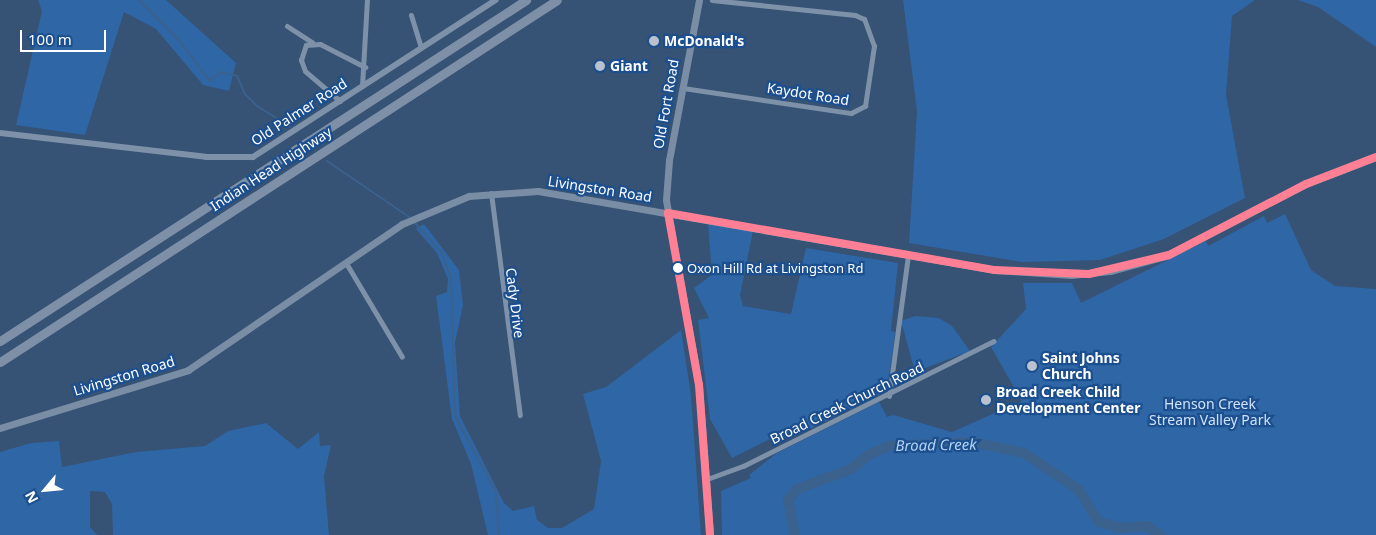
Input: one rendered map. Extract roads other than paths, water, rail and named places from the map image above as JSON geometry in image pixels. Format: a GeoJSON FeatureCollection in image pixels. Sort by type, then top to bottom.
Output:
{"type":"FeatureCollection","features":[{"type":"Feature","properties":{"kind":"highway","name":"Indian Head Highway"},"geometry":{"type":"LineString","coordinates":[[0,341],[526,0]]}},
{"type":"Feature","properties":{"kind":"highway","name":"Indian Head Highway"},"geometry":{"type":"LineString","coordinates":[[0,362],[557,0]]}},
{"type":"Feature","properties":{"kind":"main road","name":"Old Fort Road"},"geometry":{"type":"LineString","coordinates":[[699,0],[668,167],[668,213],[690,315],[707,478],[710,535]]}},
{"type":"Feature","properties":{"kind":"main road","name":"Livingston Road"},"geometry":{"type":"LineString","coordinates":[[0,428],[188,370],[406,222],[451,202],[490,193],[538,191],[908,255],[1035,274],[1090,274],[1129,267],[1186,248],[1306,184],[1376,157]]}},
{"type":"Feature","properties":{"kind":"street"},"geometry":{"type":"LineString","coordinates":[[362,86],[365,66],[367,0]]}},
{"type":"Feature","properties":{"kind":"street","name":"Old Palmer Road"},"geometry":{"type":"LineString","coordinates":[[0,133],[244,158],[268,149],[496,0]]}},
{"type":"Feature","properties":{"kind":"street","name":"Kaydot Road"},"geometry":{"type":"LineString","coordinates":[[683,88],[851,113],[865,106],[874,46],[864,19],[855,15],[712,0]]}},
{"type":"Feature","properties":{"kind":"street"},"geometry":{"type":"LineString","coordinates":[[411,14],[421,48]]}},
{"type":"Feature","properties":{"kind":"street"},"geometry":{"type":"LineString","coordinates":[[287,26],[312,42],[365,66]]}},
{"type":"Feature","properties":{"kind":"street"},"geometry":{"type":"LineString","coordinates":[[312,42],[303,50],[302,65],[340,101]]}},
{"type":"Feature","properties":{"kind":"street","name":"Cady Drive"},"geometry":{"type":"LineString","coordinates":[[490,193],[520,415]]}},
{"type":"Feature","properties":{"kind":"street"},"geometry":{"type":"LineString","coordinates":[[890,396],[908,255]]}},
{"type":"Feature","properties":{"kind":"street"},"geometry":{"type":"LineString","coordinates":[[346,263],[402,357]]}},
{"type":"Feature","properties":{"kind":"street","name":"Broad Creek Church Road"},"geometry":{"type":"LineString","coordinates":[[707,478],[743,466],[890,396],[994,341]]}},
{"type":"Feature","properties":{"kind":"waterway"},"geometry":{"type":"LineString","coordinates":[[139,0],[179,40],[210,81],[221,72],[237,76],[245,94],[257,106],[290,127]]}},
{"type":"Feature","properties":{"kind":"waterway"},"geometry":{"type":"LineString","coordinates":[[327,161],[409,217]]}},
{"type":"Feature","properties":{"kind":"waterway"},"geometry":{"type":"LineString","coordinates":[[413,221],[441,252],[451,278],[455,416],[496,492],[499,535]]}},
{"type":"Feature","properties":{"kind":"waterway","name":"Broad Creek"},"geometry":{"type":"LineString","coordinates":[[795,535],[788,500],[797,489],[851,469],[868,455],[889,446],[972,442],[1024,453],[1078,489],[1099,522],[1121,528],[1147,526],[1160,535]]}},
{"type":"Feature","properties":{"kind":"place","name":"McDonald's"},"geometry":{"type":"Point","coordinates":[654,41]}},
{"type":"Feature","properties":{"kind":"place","name":"Giant"},"geometry":{"type":"Point","coordinates":[600,66]}},
{"type":"Feature","properties":{"kind":"place","name":"Oxon Hill Rd at Livingston Rd"},"geometry":{"type":"Point","coordinates":[678,268]}},
{"type":"Feature","properties":{"kind":"place","name":"Saint Johns Church"},"geometry":{"type":"Point","coordinates":[1032,366]}},
{"type":"Feature","properties":{"kind":"place","name":"Broad Creek Child Development Center"},"geometry":{"type":"Point","coordinates":[986,400]}},
{"type":"Feature","properties":{"kind":"park label","name":"Henson Creek Stream Valley Park"},"geometry":{"type":"Point","coordinates":[1210,412]}}]}
